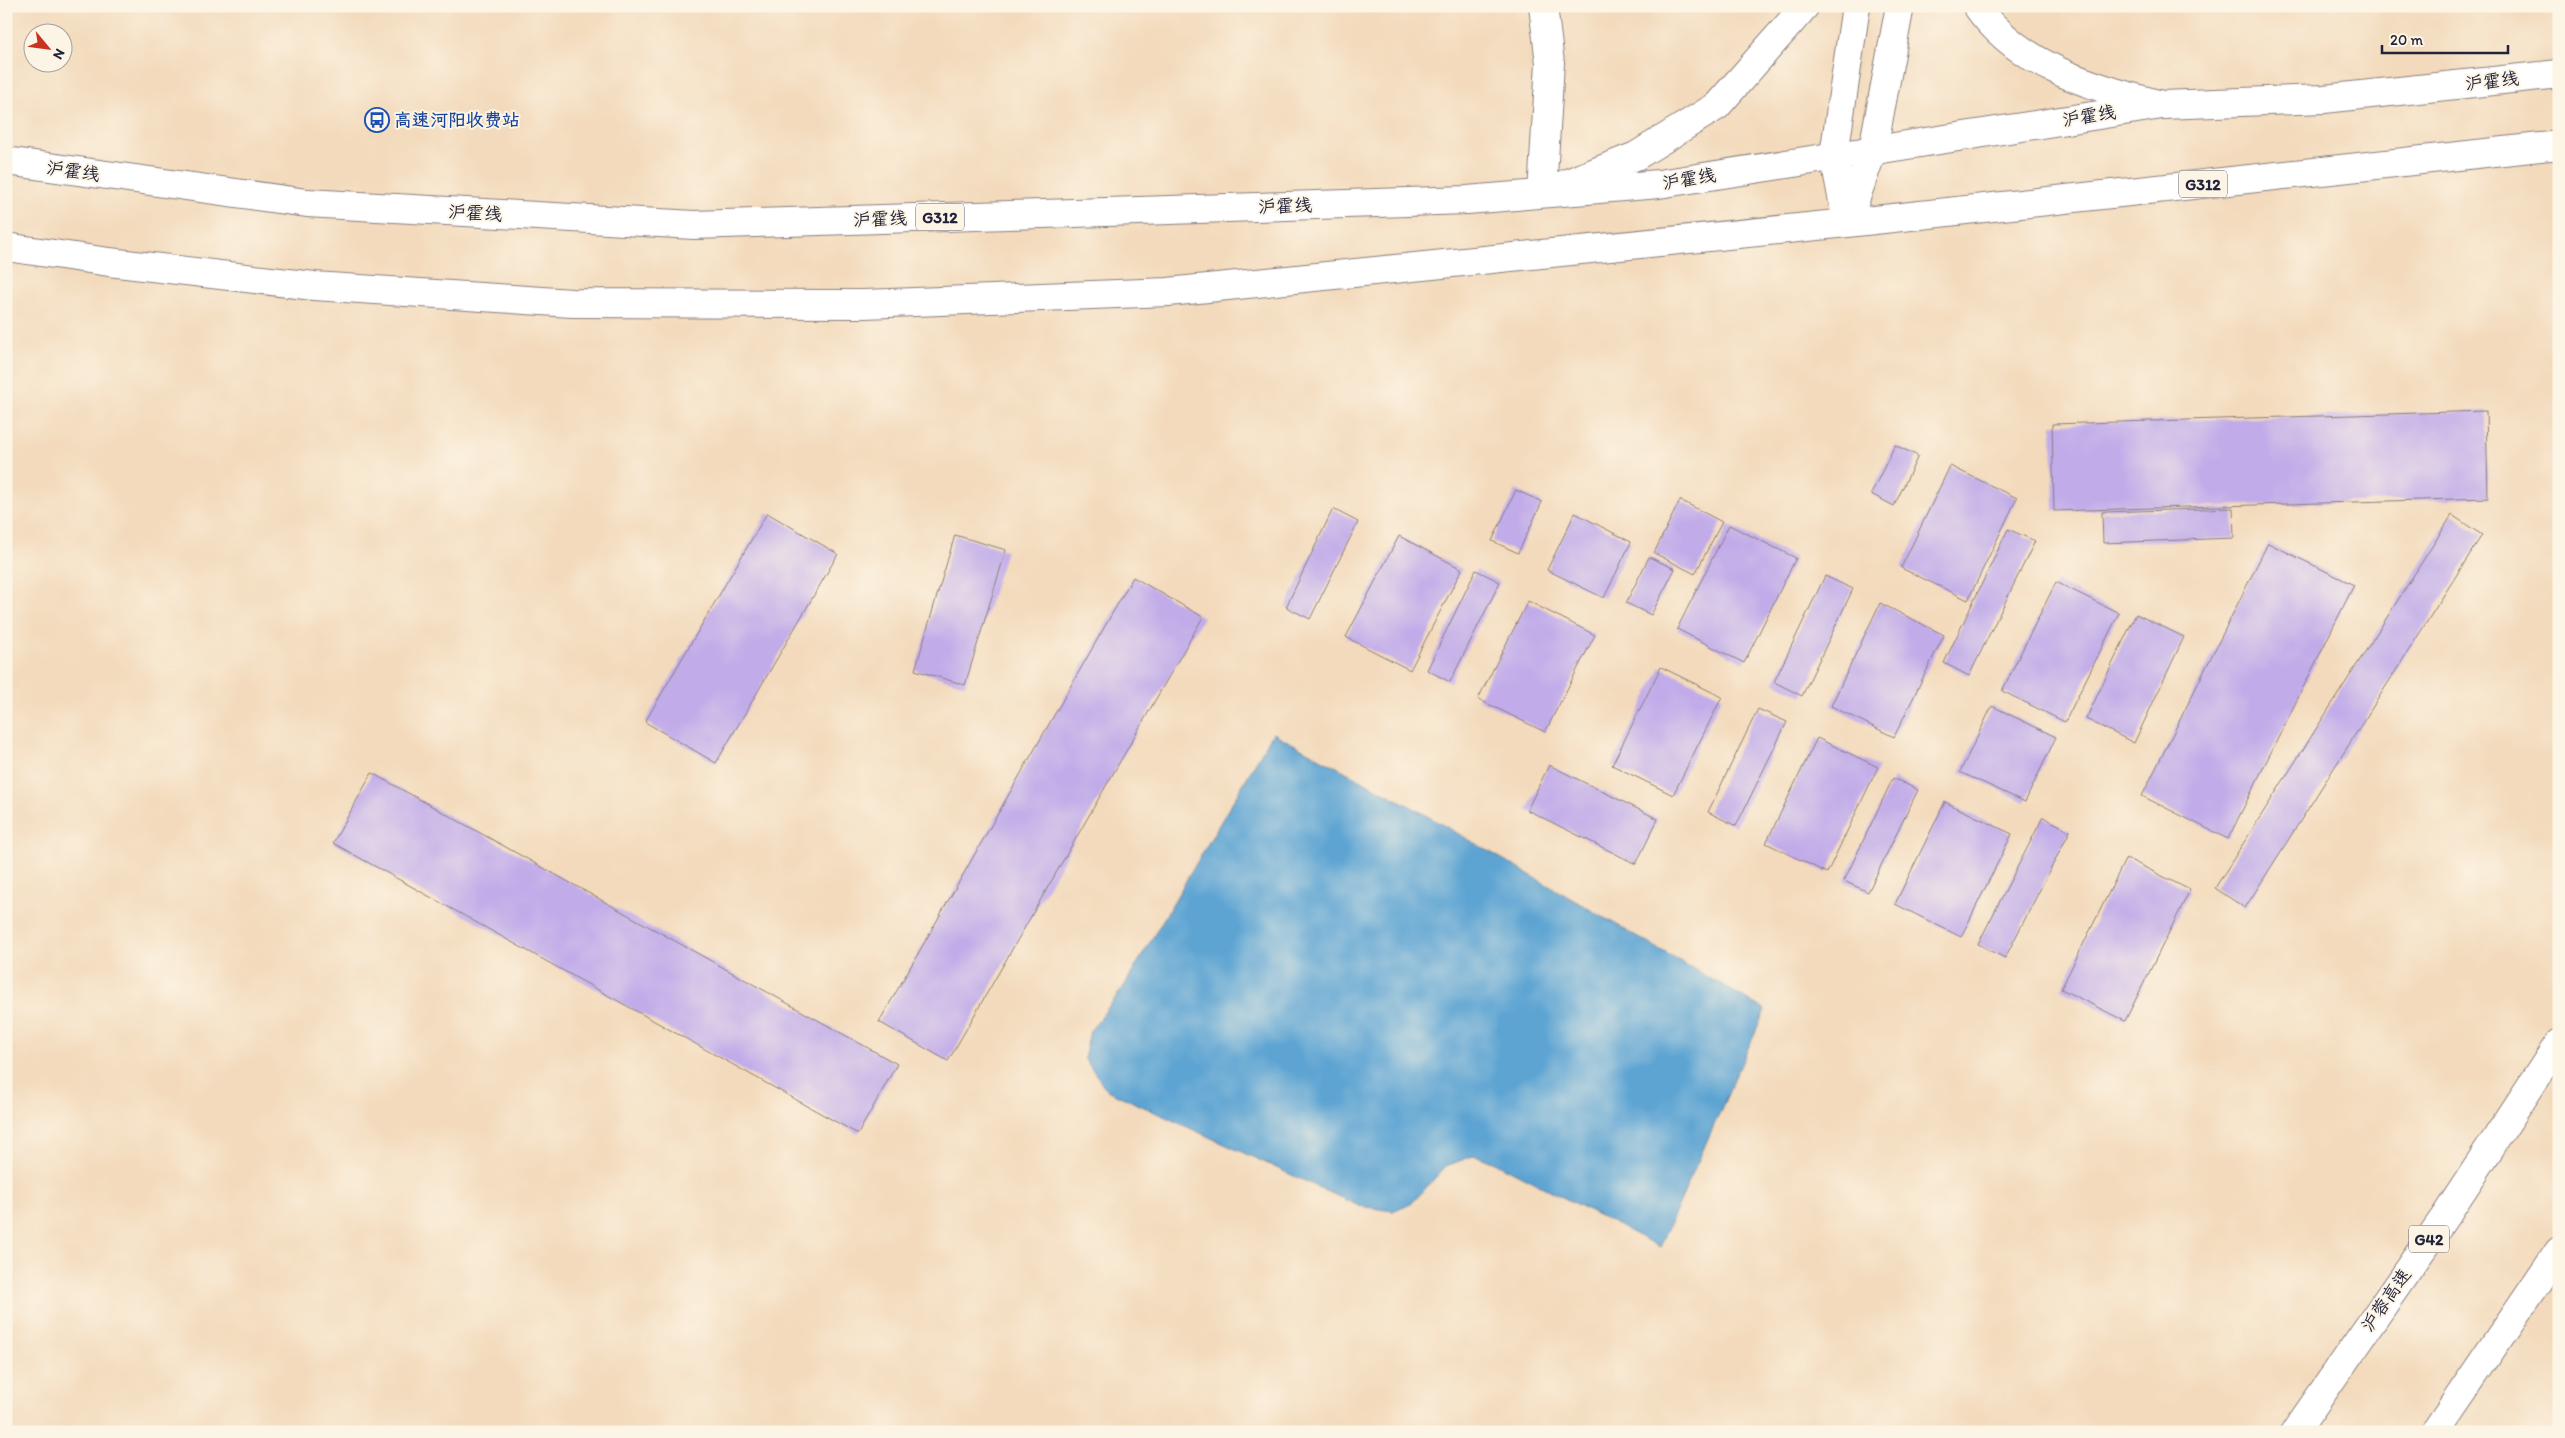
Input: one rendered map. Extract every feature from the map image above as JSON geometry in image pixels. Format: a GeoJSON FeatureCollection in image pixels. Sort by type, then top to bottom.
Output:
{"type":"FeatureCollection","features":[{"type":"Feature","properties":{"kind":"main road"},"geometry":{"type":"LineString","coordinates":[[1543,6],[1550,63],[1542,193],[1636,156],[1717,106],[1805,6]]}},
{"type":"Feature","properties":{"kind":"main road"},"geometry":{"type":"LineString","coordinates":[[1847,223],[1834,155],[1856,6]]}},
{"type":"Feature","properties":{"kind":"main road"},"geometry":{"type":"LineString","coordinates":[[1847,223],[1873,149],[1900,6]]}},
{"type":"Feature","properties":{"kind":"main road"},"geometry":{"type":"LineString","coordinates":[[1977,6],[1988,22],[2025,54],[2094,87],[2162,105]]}},
{"type":"Feature","properties":{"kind":"main road","name":"沪霍线"},"geometry":{"type":"LineString","coordinates":[[6,162],[307,203],[694,226],[1467,200],[1659,184],[2162,105],[2324,99],[2559,74]]}},
{"type":"Feature","properties":{"kind":"main road","name":"G312"},"geometry":{"type":"LineString","coordinates":[[6,247],[108,262],[314,286],[572,304],[864,304],[1168,292],[1847,223],[2559,145]]}},
{"type":"Feature","properties":{"kind":"main road","name":"沪蓉高速"},"geometry":{"type":"LineString","coordinates":[[2295,1432],[2446,1215],[2559,1043]]}},
{"type":"Feature","properties":{"kind":"main road"},"geometry":{"type":"LineString","coordinates":[[2434,1432],[2559,1250]]}},
{"type":"Feature","properties":{"kind":"water"},"geometry":{"type":"Polygon","coordinates":[[[1273,733],[1410,806],[1765,1010],[1660,1247],[1500,1165],[1475,1155],[1446,1166],[1413,1202],[1393,1211],[1359,1206],[1107,1090],[1084,1058],[1090,1031],[1123,988],[1273,733]]]}},
{"type":"Feature","properties":{"kind":"building"},"geometry":{"type":"Polygon","coordinates":[[[2486,411],[2488,498],[2054,511],[2052,424],[2486,411]]]}},
{"type":"Feature","properties":{"kind":"building"},"geometry":{"type":"Polygon","coordinates":[[[1895,445],[1918,456],[1894,506],[1871,494],[1895,445]]]}},
{"type":"Feature","properties":{"kind":"building"},"geometry":{"type":"Polygon","coordinates":[[[1950,466],[2017,498],[1968,600],[1901,568],[1950,466]]]}},
{"type":"Feature","properties":{"kind":"building"},"geometry":{"type":"Polygon","coordinates":[[[1516,490],[1542,502],[1518,553],[1492,541],[1516,490]]]}},
{"type":"Feature","properties":{"kind":"building"},"geometry":{"type":"Polygon","coordinates":[[[1680,500],[1722,522],[1695,574],[1654,553],[1680,500]]]}},
{"type":"Feature","properties":{"kind":"building"},"geometry":{"type":"Polygon","coordinates":[[[2233,508],[2234,538],[2103,543],[2102,512],[2233,508]]]}},
{"type":"Feature","properties":{"kind":"building"},"geometry":{"type":"Polygon","coordinates":[[[1333,509],[1358,522],[1310,619],[1286,607],[1333,509]]]}},
{"type":"Feature","properties":{"kind":"building"},"geometry":{"type":"Polygon","coordinates":[[[767,513],[838,554],[716,763],[645,722],[767,513]]]}},
{"type":"Feature","properties":{"kind":"building"},"geometry":{"type":"Polygon","coordinates":[[[1575,513],[1631,542],[1604,598],[1547,570],[1575,513]]]}},
{"type":"Feature","properties":{"kind":"building"},"geometry":{"type":"Polygon","coordinates":[[[2452,515],[2482,535],[2245,908],[2215,888],[2452,515]]]}},
{"type":"Feature","properties":{"kind":"building"},"geometry":{"type":"Polygon","coordinates":[[[1729,525],[1796,558],[1744,663],[1677,629],[1729,525]]]}},
{"type":"Feature","properties":{"kind":"building"},"geometry":{"type":"Polygon","coordinates":[[[2008,529],[2035,541],[1969,676],[1944,663],[2008,529]]]}},
{"type":"Feature","properties":{"kind":"building"},"geometry":{"type":"Polygon","coordinates":[[[955,535],[1006,550],[965,685],[915,670],[955,535]]]}},
{"type":"Feature","properties":{"kind":"building"},"geometry":{"type":"Polygon","coordinates":[[[1399,536],[1462,569],[1410,670],[1346,637],[1399,536]]]}},
{"type":"Feature","properties":{"kind":"building"},"geometry":{"type":"Polygon","coordinates":[[[2268,543],[2354,585],[2228,839],[2142,796],[2268,543]]]}},
{"type":"Feature","properties":{"kind":"building"},"geometry":{"type":"Polygon","coordinates":[[[1649,557],[1675,569],[1651,615],[1626,603],[1649,557]]]}},
{"type":"Feature","properties":{"kind":"building"},"geometry":{"type":"Polygon","coordinates":[[[1476,570],[1500,582],[1450,682],[1427,670],[1476,570]]]}},
{"type":"Feature","properties":{"kind":"building"},"geometry":{"type":"Polygon","coordinates":[[[1825,576],[1853,589],[1802,696],[1774,682],[1825,576]]]}},
{"type":"Feature","properties":{"kind":"building"},"geometry":{"type":"Polygon","coordinates":[[[1133,577],[1203,617],[948,1061],[879,1022],[1133,577]]]}},
{"type":"Feature","properties":{"kind":"building"},"geometry":{"type":"Polygon","coordinates":[[[2056,582],[2119,613],[2065,722],[2002,691],[2056,582]]]}},
{"type":"Feature","properties":{"kind":"building"},"geometry":{"type":"Polygon","coordinates":[[[1528,601],[1595,635],[1545,732],[1478,699],[1528,601]]]}},
{"type":"Feature","properties":{"kind":"building"},"geometry":{"type":"Polygon","coordinates":[[[1880,603],[1944,635],[1894,737],[1831,706],[1880,603]]]}},
{"type":"Feature","properties":{"kind":"building"},"geometry":{"type":"Polygon","coordinates":[[[2136,614],[2184,637],[2134,743],[2086,719],[2136,614]]]}},
{"type":"Feature","properties":{"kind":"building"},"geometry":{"type":"Polygon","coordinates":[[[1661,667],[1722,697],[1673,795],[1612,765],[1661,667]]]}},
{"type":"Feature","properties":{"kind":"building"},"geometry":{"type":"Polygon","coordinates":[[[1992,706],[2056,737],[2025,802],[1960,772],[1992,706]]]}},
{"type":"Feature","properties":{"kind":"building"},"geometry":{"type":"Polygon","coordinates":[[[1758,709],[1787,722],[1736,826],[1708,812],[1758,709]]]}},
{"type":"Feature","properties":{"kind":"building"},"geometry":{"type":"Polygon","coordinates":[[[1817,738],[1878,767],[1827,873],[1766,843],[1817,738]]]}},
{"type":"Feature","properties":{"kind":"building"},"geometry":{"type":"Polygon","coordinates":[[[1549,765],[1658,819],[1636,864],[1527,810],[1549,765]]]}},
{"type":"Feature","properties":{"kind":"building"},"geometry":{"type":"Polygon","coordinates":[[[372,773],[897,1064],[858,1134],[333,843],[372,773]]]}},
{"type":"Feature","properties":{"kind":"building"},"geometry":{"type":"Polygon","coordinates":[[[1893,778],[1918,790],[1868,892],[1844,881],[1893,778]]]}},
{"type":"Feature","properties":{"kind":"building"},"geometry":{"type":"Polygon","coordinates":[[[1945,802],[2012,834],[1961,937],[1895,904],[1945,802]]]}},
{"type":"Feature","properties":{"kind":"building"},"geometry":{"type":"Polygon","coordinates":[[[2043,817],[2070,831],[2005,958],[1978,944],[2043,817]]]}},
{"type":"Feature","properties":{"kind":"building"},"geometry":{"type":"Polygon","coordinates":[[[2126,858],[2190,890],[2125,1021],[2061,989],[2126,858]]]}},
{"type":"Feature","properties":{"kind":"place","name":"高速河阳收费站"},"geometry":{"type":"Point","coordinates":[377,120]}}]}
